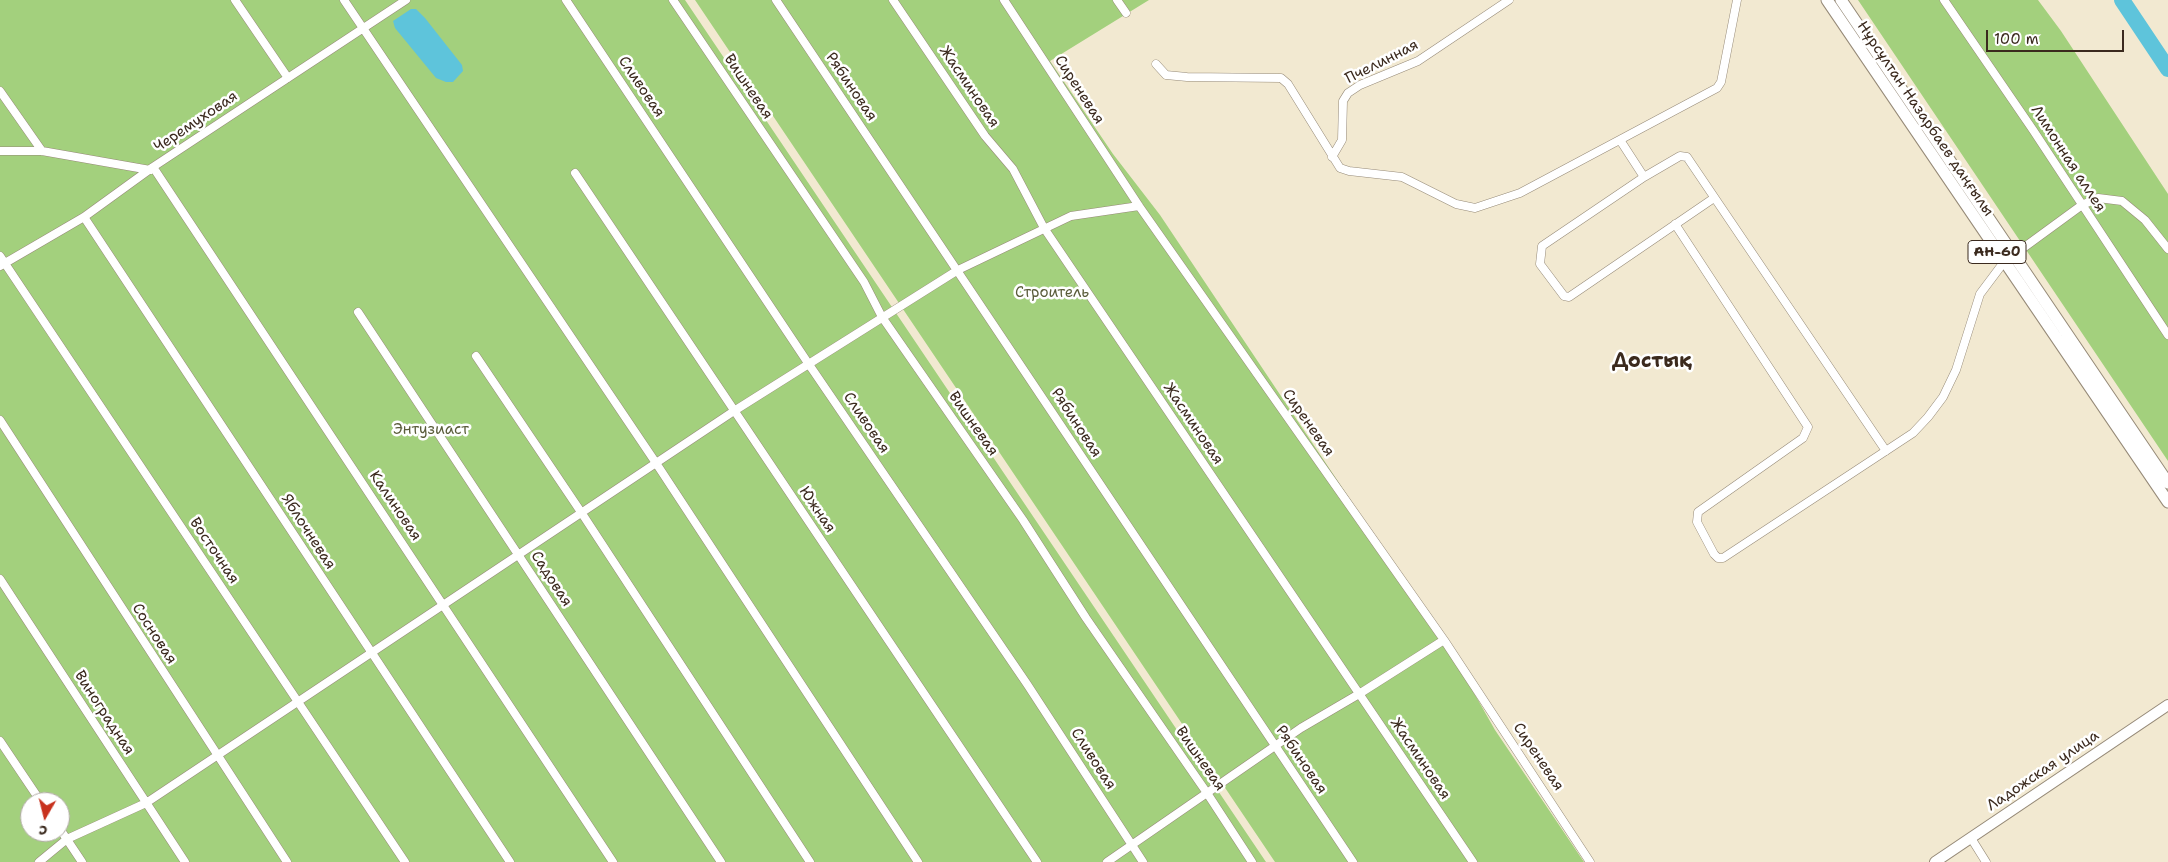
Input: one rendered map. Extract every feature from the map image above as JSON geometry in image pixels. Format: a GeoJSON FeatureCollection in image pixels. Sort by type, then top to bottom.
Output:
{"type":"FeatureCollection","features":[{"type":"Feature","properties":{"kind":"main road","name":"Нұрсұлтан Назарбаев даңғылы"},"geometry":{"type":"LineString","coordinates":[[1827,0],[2168,502]]}},
{"type":"Feature","properties":{"kind":"main road","name":"Нұрсұлтан Назарбаев даңғылы"},"geometry":{"type":"LineString","coordinates":[[1841,0],[2168,483]]}},
{"type":"Feature","properties":{"kind":"main road","name":"Ладожская улица"},"geometry":{"type":"LineString","coordinates":[[1935,862],[2168,705]]}},
{"type":"Feature","properties":{"kind":"street"},"geometry":{"type":"LineString","coordinates":[[235,0],[288,78]]}},
{"type":"Feature","properties":{"kind":"street"},"geometry":{"type":"LineString","coordinates":[[344,0],[656,463],[918,862]]}},
{"type":"Feature","properties":{"kind":"street","name":"Черемуховая"},"geometry":{"type":"LineString","coordinates":[[2,262],[84,217],[152,168],[406,0]]}},
{"type":"Feature","properties":{"kind":"street","name":"Сливовая"},"geometry":{"type":"LineString","coordinates":[[566,0],[808,363],[1027,684],[1143,862]]}},
{"type":"Feature","properties":{"kind":"street","name":"Вишневая"},"geometry":{"type":"LineString","coordinates":[[673,0],[864,282],[882,317],[1023,520],[1086,618],[1208,793],[1252,862]]}},
{"type":"Feature","properties":{"kind":"street","name":"Рябиновая"},"geometry":{"type":"LineString","coordinates":[[776,0],[1353,862]]}},
{"type":"Feature","properties":{"kind":"street","name":"Жасминовая"},"geometry":{"type":"LineString","coordinates":[[893,0],[985,136],[1013,169],[1044,228],[1473,862]]}},
{"type":"Feature","properties":{"kind":"street","name":"Сиреневая"},"geometry":{"type":"LineString","coordinates":[[1004,0],[1139,206],[1444,640],[1590,862]]}},
{"type":"Feature","properties":{"kind":"street"},"geometry":{"type":"LineString","coordinates":[[1117,0],[1126,13]]}},
{"type":"Feature","properties":{"kind":"street","name":"Пчелинная"},"geometry":{"type":"LineString","coordinates":[[1332,157],[1342,140],[1343,101],[1348,93],[1360,85],[1418,61],[1509,0]]}},
{"type":"Feature","properties":{"kind":"street"},"geometry":{"type":"LineString","coordinates":[[1156,64],[1166,75],[1187,78],[1281,78],[1288,84],[1340,168],[1349,171],[1402,177],[1456,204],[1474,208],[1520,192],[1717,88],[1721,82],[1737,0]]}},
{"type":"Feature","properties":{"kind":"street","name":"Лимонная аллея"},"geometry":{"type":"LineString","coordinates":[[1944,0],[2168,335]]}},
{"type":"Feature","properties":{"kind":"street"},"geometry":{"type":"LineString","coordinates":[[0,91],[42,152]]}},
{"type":"Feature","properties":{"kind":"street"},"geometry":{"type":"LineString","coordinates":[[1620,140],[1644,177]]}},
{"type":"Feature","properties":{"kind":"street"},"geometry":{"type":"LineString","coordinates":[[0,151],[42,152],[152,168]]}},
{"type":"Feature","properties":{"kind":"street"},"geometry":{"type":"LineString","coordinates":[[1714,198],[1569,297],[1564,296],[1540,264],[1542,246],[1644,177],[1680,156],[1687,157],[1886,450]]}},
{"type":"Feature","properties":{"kind":"street","name":"Калиновая"},"geometry":{"type":"LineString","coordinates":[[152,168],[443,603],[613,862]]}},
{"type":"Feature","properties":{"kind":"street","name":"Южная"},"geometry":{"type":"LineString","coordinates":[[575,173],[1037,862]]}},
{"type":"Feature","properties":{"kind":"street"},"geometry":{"type":"LineString","coordinates":[[1674,224],[1808,427],[1804,438],[1698,512],[1697,522],[1718,558],[1722,558],[1913,433],[1928,418],[1943,397],[1956,370],[1980,294],[2004,262],[2082,205],[2098,198],[2122,201],[2145,220],[2168,248]]}},
{"type":"Feature","properties":{"kind":"street"},"geometry":{"type":"LineString","coordinates":[[70,838],[146,803],[734,410],[958,270],[1071,216],[1139,206]]}},
{"type":"Feature","properties":{"kind":"street","name":"Яблочневая"},"geometry":{"type":"LineString","coordinates":[[84,217],[510,862]]}},
{"type":"Feature","properties":{"kind":"street","name":"Восточная"},"geometry":{"type":"LineString","coordinates":[[2,262],[405,862]]}},
{"type":"Feature","properties":{"kind":"street","name":"Садовая"},"geometry":{"type":"LineString","coordinates":[[358,312],[721,862]]}},
{"type":"Feature","properties":{"kind":"street"},"geometry":{"type":"LineString","coordinates":[[476,356],[581,512],[810,862]]}},
{"type":"Feature","properties":{"kind":"street","name":"Сосновая"},"geometry":{"type":"LineString","coordinates":[[0,420],[287,862]]}},
{"type":"Feature","properties":{"kind":"street","name":"Виноградная"},"geometry":{"type":"LineString","coordinates":[[0,579],[185,862]]}},
{"type":"Feature","properties":{"kind":"street"},"geometry":{"type":"LineString","coordinates":[[1107,862],[1274,745],[1444,640]]}},
{"type":"Feature","properties":{"kind":"street"},"geometry":{"type":"LineString","coordinates":[[0,742],[34,792]]}},
{"type":"Feature","properties":{"kind":"street"},"geometry":{"type":"LineString","coordinates":[[1971,838],[1986,862]]}},
{"type":"Feature","properties":{"kind":"street"},"geometry":{"type":"LineString","coordinates":[[39,862],[63,842]]}},
{"type":"Feature","properties":{"kind":"street"},"geometry":{"type":"LineString","coordinates":[[69,842],[82,862]]}},
{"type":"Feature","properties":{"kind":"green space","name":"Энтузиаст"},"geometry":{"type":"Polygon","coordinates":[[[0,0],[685,0],[1266,862],[0,862],[0,0]]]}},
{"type":"Feature","properties":{"kind":"green space","name":"Строитель"},"geometry":{"type":"Polygon","coordinates":[[[695,0],[1149,0],[1050,61],[1113,154],[1160,215],[1444,640],[1495,730],[1584,862],[1275,862],[695,0]]]}},
{"type":"Feature","properties":{"kind":"green space"},"geometry":{"type":"Polygon","coordinates":[[[1858,0],[2038,0],[2061,31],[2168,194],[2168,461],[1858,0]]]}},
{"type":"Feature","properties":{"kind":"water"},"geometry":{"type":"Polygon","coordinates":[[[411,9],[416,9],[425,18],[462,65],[463,71],[453,82],[446,82],[436,78],[395,28],[393,21],[411,9]]]}},
{"type":"Feature","properties":{"kind":"waterway"},"geometry":{"type":"LineString","coordinates":[[2122,0],[2168,69]]}},
{"type":"Feature","properties":{"kind":"district","name":"Достық"},"geometry":{"type":"Point","coordinates":[1652,362]}}]}
